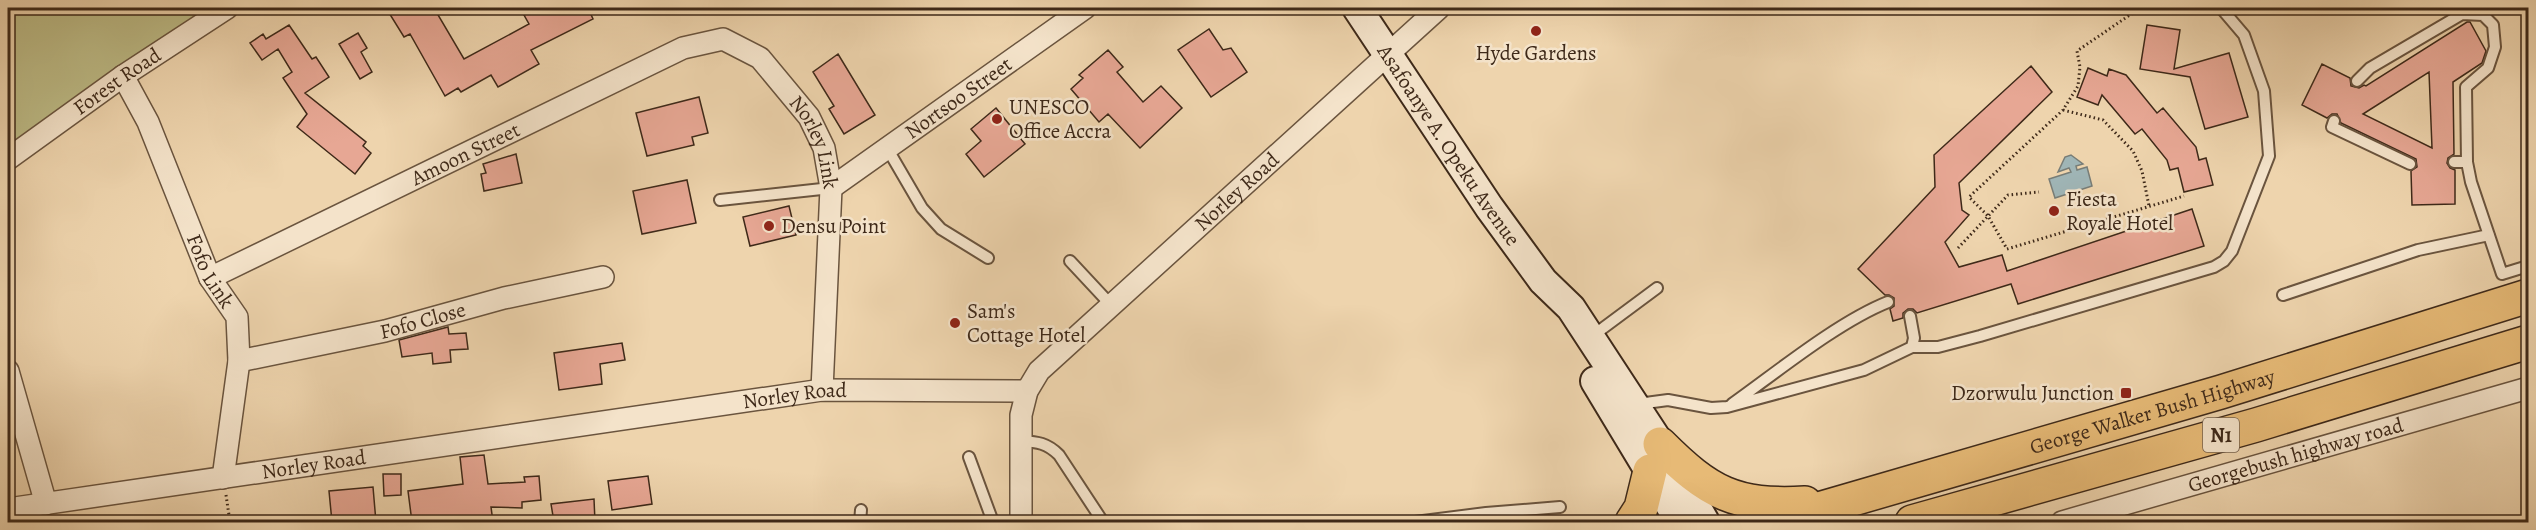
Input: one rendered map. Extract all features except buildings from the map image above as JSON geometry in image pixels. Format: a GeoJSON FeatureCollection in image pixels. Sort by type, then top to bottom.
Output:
{"type":"FeatureCollection","features":[{"type":"Feature","properties":{"kind":"highway"},"geometry":{"type":"LineString","coordinates":[[1774,522],[1951,471],[2047,424],[2086,408],[2336,336],[2448,321],[2529,296]]}},
{"type":"Feature","properties":{"kind":"highway","name":"George Walker Bush Highway"},"geometry":{"type":"LineString","coordinates":[[1912,522],[2256,425],[2529,342]]}},
{"type":"Feature","properties":{"kind":"highway"},"geometry":{"type":"LineString","coordinates":[[1632,522],[1641,508],[1655,457],[1706,486],[1739,500],[1772,505],[1852,501]]}},
{"type":"Feature","properties":{"kind":"main road","name":"Asafoanye A. Opeku Avenue"},"geometry":{"type":"LineString","coordinates":[[1357,8],[1489,207],[1543,281],[1571,308],[1633,404],[1680,522]]}},
{"type":"Feature","properties":{"kind":"main road","name":"Asafoanye A. Opeku Avenue"},"geometry":{"type":"LineString","coordinates":[[1543,281],[1557,316],[1655,457],[1705,522]]}},
{"type":"Feature","properties":{"kind":"street","name":"Forest Road"},"geometry":{"type":"LineString","coordinates":[[8,159],[123,76],[228,8]]}},
{"type":"Feature","properties":{"kind":"street","name":"Nortsoo Street"},"geometry":{"type":"LineString","coordinates":[[831,188],[1085,8]]}},
{"type":"Feature","properties":{"kind":"street","name":"Norley Road"},"geometry":{"type":"LineString","coordinates":[[8,509],[822,390],[1027,391],[1039,371],[1439,8]]}},
{"type":"Feature","properties":{"kind":"street","name":"Norley Link"},"geometry":{"type":"LineString","coordinates":[[723,39],[759,58],[809,117],[824,148],[831,188],[822,390]]}},
{"type":"Feature","properties":{"kind":"street","name":"Amoon Street"},"geometry":{"type":"LineString","coordinates":[[210,278],[683,48],[723,39]]}},
{"type":"Feature","properties":{"kind":"street","name":"Fofo Link"},"geometry":{"type":"LineString","coordinates":[[123,76],[148,122],[210,278],[237,317],[239,361],[223,478]]}},
{"type":"Feature","properties":{"kind":"street","name":"Fofo Close"},"geometry":{"type":"LineString","coordinates":[[239,361],[385,331],[504,298],[603,277]]}},
{"type":"Feature","properties":{"kind":"street"},"geometry":{"type":"LineString","coordinates":[[8,371],[46,504]]}},
{"type":"Feature","properties":{"kind":"street","name":"Georgebush highway road"},"geometry":{"type":"LineString","coordinates":[[2062,522],[2529,388]]}},
{"type":"Feature","properties":{"kind":"street"},"geometry":{"type":"LineString","coordinates":[[1021,522],[1021,415],[1027,391]]}},
{"type":"Feature","properties":{"kind":"lane"},"geometry":{"type":"LineString","coordinates":[[1633,404],[1668,400],[1710,408],[1727,407],[1864,370],[1912,347],[1938,347],[1980,336],[2214,267],[2224,261],[2232,251],[2269,156],[2264,91],[2244,35],[2220,8]]}},
{"type":"Feature","properties":{"kind":"lane"},"geometry":{"type":"LineString","coordinates":[[2357,81],[2370,68],[2462,14],[2483,15],[2493,25],[2495,47],[2488,68],[2466,87],[2467,162],[2470,182],[2502,274],[2529,266]]}},
{"type":"Feature","properties":{"kind":"lane"},"geometry":{"type":"LineString","coordinates":[[2334,121],[2332,127],[2410,164]]}},
{"type":"Feature","properties":{"kind":"lane"},"geometry":{"type":"LineString","coordinates":[[887,148],[922,207],[940,230],[988,258]]}},
{"type":"Feature","properties":{"kind":"lane"},"geometry":{"type":"LineString","coordinates":[[2454,162],[2467,162]]}},
{"type":"Feature","properties":{"kind":"lane"},"geometry":{"type":"LineString","coordinates":[[720,200],[831,188]]}},
{"type":"Feature","properties":{"kind":"lane"},"geometry":{"type":"LineString","coordinates":[[2283,295],[2418,250],[2489,235]]}},
{"type":"Feature","properties":{"kind":"lane"},"geometry":{"type":"LineString","coordinates":[[1070,261],[1111,305]]}},
{"type":"Feature","properties":{"kind":"lane"},"geometry":{"type":"LineString","coordinates":[[1590,337],[1657,288]]}},
{"type":"Feature","properties":{"kind":"lane"},"geometry":{"type":"LineString","coordinates":[[1727,407],[1828,336],[1888,302]]}},
{"type":"Feature","properties":{"kind":"lane"},"geometry":{"type":"LineString","coordinates":[[1910,316],[1914,338],[1912,347]]}},
{"type":"Feature","properties":{"kind":"lane"},"geometry":{"type":"LineString","coordinates":[[1021,441],[1042,442],[1059,454],[1103,522]]}},
{"type":"Feature","properties":{"kind":"lane"},"geometry":{"type":"LineString","coordinates":[[969,458],[993,522]]}},
{"type":"Feature","properties":{"kind":"lane"},"geometry":{"type":"LineString","coordinates":[[1415,522],[1560,507]]}},
{"type":"Feature","properties":{"kind":"lane"},"geometry":{"type":"LineString","coordinates":[[860,522],[861,510]]}},
{"type":"Feature","properties":{"kind":"path"},"geometry":{"type":"LineString","coordinates":[[2140,8],[2077,51],[2080,67],[2078,87],[2062,110],[1969,197],[1988,216],[2007,249],[2184,196]]}},
{"type":"Feature","properties":{"kind":"path"},"geometry":{"type":"LineString","coordinates":[[2062,110],[2103,120],[2133,151],[2142,171],[2149,207]]}},
{"type":"Feature","properties":{"kind":"path"},"geometry":{"type":"LineString","coordinates":[[1958,248],[2008,195],[2038,192]]}},
{"type":"Feature","properties":{"kind":"path"},"geometry":{"type":"LineString","coordinates":[[223,478],[230,522]]}},
{"type":"Feature","properties":{"kind":"shaded area"},"geometry":{"type":"Polygon","coordinates":[[[8,8],[226,8],[8,154],[8,8]]]}},
{"type":"Feature","properties":{"kind":"shaded area"},"geometry":{"type":"Polygon","coordinates":[[[2071,155],[2083,164],[2076,166],[2077,170],[2087,167],[2092,186],[2055,198],[2049,179],[2071,172],[2069,168],[2058,172],[2065,157],[2071,155]]]}},
{"type":"Feature","properties":{"kind":"place","name":"Hyde Gardens"},"geometry":{"type":"Point","coordinates":[1536,31]}},
{"type":"Feature","properties":{"kind":"place","name":"UNESCO Office Accra"},"geometry":{"type":"Point","coordinates":[997,119]}},
{"type":"Feature","properties":{"kind":"place","name":"Fiesta Royale Hotel"},"geometry":{"type":"Point","coordinates":[2054,211]}},
{"type":"Feature","properties":{"kind":"place","name":"Densu Point"},"geometry":{"type":"Point","coordinates":[769,226]}},
{"type":"Feature","properties":{"kind":"place","name":"Sam's Cottage Hotel"},"geometry":{"type":"Point","coordinates":[955,323]}},
{"type":"Feature","properties":{"kind":"place","name":"Dzorwulu Junction"},"geometry":{"type":"Point","coordinates":[2126,393]}}]}
